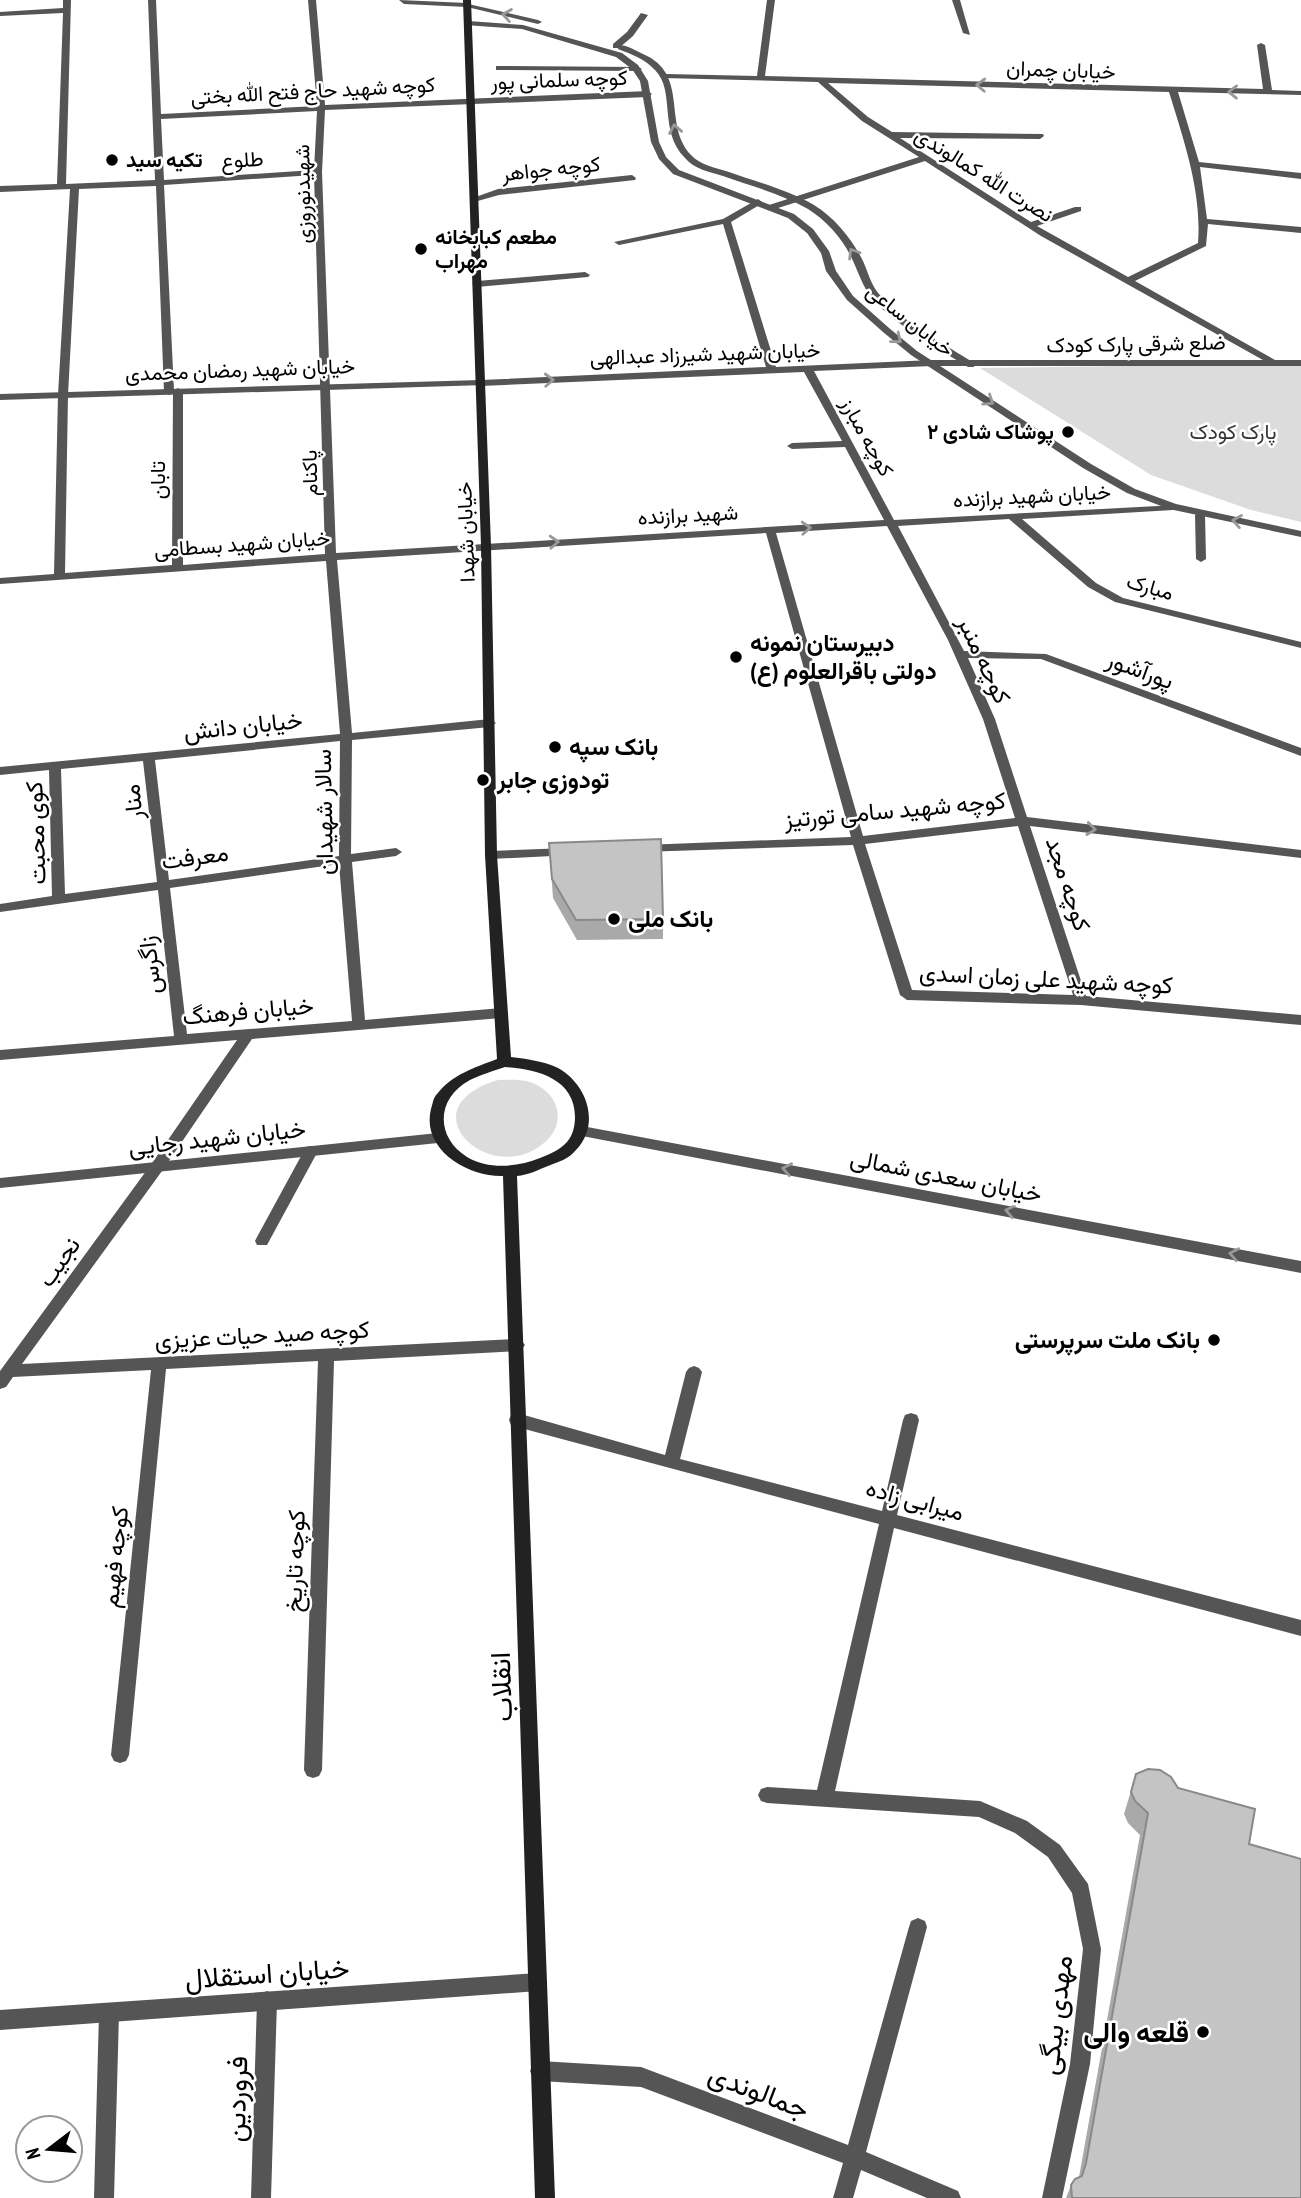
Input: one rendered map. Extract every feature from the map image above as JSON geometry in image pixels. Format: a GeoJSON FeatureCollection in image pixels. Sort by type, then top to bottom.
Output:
{"type":"FeatureCollection","features":[{"type":"Feature","properties":{"kind":"main road","name":"خیابان شهدا"},"geometry":{"type":"LineString","coordinates":[[467,3],[486,546],[491,855],[504,1062]]}},
{"type":"Feature","properties":{"kind":"main road"},"geometry":{"type":"LineString","coordinates":[[504,1062],[531,1064],[556,1073],[575,1089],[584,1109],[582,1131],[566,1152],[542,1167],[510,1173],[480,1170],[454,1157],[438,1138],[434,1118],[440,1097],[455,1081],[477,1068],[504,1062]]}},
{"type":"Feature","properties":{"kind":"main road","name":"انقلاب"},"geometry":{"type":"LineString","coordinates":[[510,1173],[545,2198]]}},
{"type":"Feature","properties":{"kind":"street"},"geometry":{"type":"LineString","coordinates":[[61,187],[67,0]]}},
{"type":"Feature","properties":{"kind":"street","name":"تابان"},"geometry":{"type":"LineString","coordinates":[[152,0],[159,183],[174,391],[177,568]]}},
{"type":"Feature","properties":{"kind":"street","name":"شهیدنوروزی"},"geometry":{"type":"LineString","coordinates":[[312,0],[321,108],[318,172],[327,387]]}},
{"type":"Feature","properties":{"kind":"street"},"geometry":{"type":"LineString","coordinates":[[402,0],[467,3],[518,16],[616,46],[654,63],[666,76],[820,80]]}},
{"type":"Feature","properties":{"kind":"street"},"geometry":{"type":"LineString","coordinates":[[761,79],[771,0]]}},
{"type":"Feature","properties":{"kind":"street"},"geometry":{"type":"LineString","coordinates":[[956,0],[967,33]]}},
{"type":"Feature","properties":{"kind":"street"},"geometry":{"type":"LineString","coordinates":[[0,14],[67,10]]}},
{"type":"Feature","properties":{"kind":"street"},"geometry":{"type":"LineString","coordinates":[[616,46],[630,34],[643,15]]}},
{"type":"Feature","properties":{"kind":"street"},"geometry":{"type":"LineString","coordinates":[[468,23],[523,27],[550,34],[619,55],[638,69]]}},
{"type":"Feature","properties":{"kind":"street"},"geometry":{"type":"LineString","coordinates":[[1261,45],[1268,92]]}},
{"type":"Feature","properties":{"kind":"street"},"geometry":{"type":"LineString","coordinates":[[499,68],[638,69]]}},
{"type":"Feature","properties":{"kind":"street","name":"خیابان ساعی"},"geometry":{"type":"LineString","coordinates":[[638,69],[649,86],[655,147],[665,164],[676,172],[791,216],[810,231],[826,253],[831,271],[850,298],[914,353],[1087,466],[1131,491],[1200,515],[1301,534]]}},
{"type":"Feature","properties":{"kind":"street","name":"خیابان ساعی"},"geometry":{"type":"LineString","coordinates":[[666,76],[677,140],[688,158],[813,209],[836,230],[852,250],[864,280],[878,299],[932,340],[971,365]]}},
{"type":"Feature","properties":{"kind":"street","name":"خیابان چمران"},"geometry":{"type":"LineString","coordinates":[[820,80],[1301,93]]}},
{"type":"Feature","properties":{"kind":"street","name":"نصرت الله کمالوندی"},"geometry":{"type":"LineString","coordinates":[[820,80],[889,135],[1031,225],[1273,362]]}},
{"type":"Feature","properties":{"kind":"street"},"geometry":{"type":"LineString","coordinates":[[1127,281],[1203,244],[1194,164],[1173,91]]}},
{"type":"Feature","properties":{"kind":"street","name":"کوچه سلمانی پور"},"geometry":{"type":"LineString","coordinates":[[471,100],[648,94]]}},
{"type":"Feature","properties":{"kind":"street","name":"کوچه شهید حاج فتح الله بختی"},"geometry":{"type":"LineString","coordinates":[[157,117],[471,100]]}},
{"type":"Feature","properties":{"kind":"street"},"geometry":{"type":"LineString","coordinates":[[889,135],[1040,136]]}},
{"type":"Feature","properties":{"kind":"street"},"geometry":{"type":"LineString","coordinates":[[772,207],[926,158]]}},
{"type":"Feature","properties":{"kind":"street"},"geometry":{"type":"LineString","coordinates":[[1194,164],[1301,176]]}},
{"type":"Feature","properties":{"kind":"street","name":"طلوع"},"geometry":{"type":"LineString","coordinates":[[0,189],[159,183],[318,172]]}},
{"type":"Feature","properties":{"kind":"street","name":"کوچه جواهر"},"geometry":{"type":"LineString","coordinates":[[474,198],[498,192],[632,178]]}},
{"type":"Feature","properties":{"kind":"street"},"geometry":{"type":"LineString","coordinates":[[59,576],[63,395],[75,186]]}},
{"type":"Feature","properties":{"kind":"street"},"geometry":{"type":"LineString","coordinates":[[619,242],[726,221],[758,202]]}},
{"type":"Feature","properties":{"kind":"street"},"geometry":{"type":"LineString","coordinates":[[1031,225],[1078,209]]}},
{"type":"Feature","properties":{"kind":"street"},"geometry":{"type":"LineString","coordinates":[[726,221],[772,371]]}},
{"type":"Feature","properties":{"kind":"street"},"geometry":{"type":"LineString","coordinates":[[1202,221],[1301,230]]}},
{"type":"Feature","properties":{"kind":"street"},"geometry":{"type":"LineString","coordinates":[[477,284],[585,275]]}},
{"type":"Feature","properties":{"kind":"street","name":"ضلع شرقی پارک کودک"},"geometry":{"type":"LineString","coordinates":[[932,363],[1301,363]]}},
{"type":"Feature","properties":{"kind":"street","name":"خیابان شهید شیرزاد عبدالهی"},"geometry":{"type":"LineString","coordinates":[[481,383],[932,363]]}},
{"type":"Feature","properties":{"kind":"street","name":"کوچه مبارز"},"geometry":{"type":"LineString","coordinates":[[808,369],[892,524]]}},
{"type":"Feature","properties":{"kind":"street","name":"خیابان شهید رمضان محمدی"},"geometry":{"type":"LineString","coordinates":[[0,397],[481,383]]}},
{"type":"Feature","properties":{"kind":"street","name":"پاکنام"},"geometry":{"type":"LineString","coordinates":[[327,387],[331,557]]}},
{"type":"Feature","properties":{"kind":"street"},"geometry":{"type":"LineString","coordinates":[[792,446],[848,444]]}},
{"type":"Feature","properties":{"kind":"street","name":"خیابان شهید برازنده"},"geometry":{"type":"LineString","coordinates":[[892,524],[1173,507]]}},
{"type":"Feature","properties":{"kind":"street"},"geometry":{"type":"LineString","coordinates":[[1200,515],[1201,559]]}},
{"type":"Feature","properties":{"kind":"street","name":"مبارک"},"geometry":{"type":"LineString","coordinates":[[1013,517],[1092,585],[1119,600],[1301,645]]}},
{"type":"Feature","properties":{"kind":"street","name":"شهید برازنده"},"geometry":{"type":"LineString","coordinates":[[486,546],[892,524]]}},
{"type":"Feature","properties":{"kind":"street","name":"کوچه منبر"},"geometry":{"type":"LineString","coordinates":[[892,524],[960,654],[989,719],[1024,821]]}},
{"type":"Feature","properties":{"kind":"street"},"geometry":{"type":"LineString","coordinates":[[770,530],[858,841]]}},
{"type":"Feature","properties":{"kind":"street","name":"خیابان شهید بسطامی"},"geometry":{"type":"LineString","coordinates":[[0,581],[486,546]]}},
{"type":"Feature","properties":{"kind":"street","name":"سالار شهیدان"},"geometry":{"type":"LineString","coordinates":[[331,557],[346,737],[345,859],[359,1024]]}},
{"type":"Feature","properties":{"kind":"street","name":"پورآشور"},"geometry":{"type":"LineString","coordinates":[[960,654],[1042,656],[1301,752]]}},
{"type":"Feature","properties":{"kind":"street","name":"خیابان دانش"},"geometry":{"type":"LineString","coordinates":[[0,771],[490,723]]}},
{"type":"Feature","properties":{"kind":"street","name":"منار"},"geometry":{"type":"LineString","coordinates":[[149,756],[164,885]]}},
{"type":"Feature","properties":{"kind":"street","name":"کوی محبت"},"geometry":{"type":"LineString","coordinates":[[55,766],[59,899]]}},
{"type":"Feature","properties":{"kind":"street","name":"کوچه شهید سامی تورتیز"},"geometry":{"type":"LineString","coordinates":[[627,849],[858,841],[1024,821],[1301,854]]}},
{"type":"Feature","properties":{"kind":"street","name":"کوچه مجد"},"geometry":{"type":"LineString","coordinates":[[1024,821],[1081,1000]]}},
{"type":"Feature","properties":{"kind":"street","name":"کوچه شهید علی زمان اسدی"},"geometry":{"type":"LineString","coordinates":[[858,841],[907,995],[1081,1000],[1301,1020]]}},
{"type":"Feature","properties":{"kind":"street"},"geometry":{"type":"LineString","coordinates":[[491,855],[586,851]]}},
{"type":"Feature","properties":{"kind":"street","name":"معرفت"},"geometry":{"type":"LineString","coordinates":[[0,908],[396,852]]}},
{"type":"Feature","properties":{"kind":"street","name":"زاگرس"},"geometry":{"type":"LineString","coordinates":[[164,885],[181,1040]]}},
{"type":"Feature","properties":{"kind":"street","name":"خیابان فرهنگ"},"geometry":{"type":"LineString","coordinates":[[0,1055],[501,1013]]}},
{"type":"Feature","properties":{"kind":"street","name":"نجیب"},"geometry":{"type":"LineString","coordinates":[[5,1377],[157,1167],[248,1034]]}},
{"type":"Feature","properties":{"kind":"street","name":"خیابان سعدی شمالی"},"geometry":{"type":"LineString","coordinates":[[582,1131],[1301,1267]]}},
{"type":"Feature","properties":{"kind":"street","name":"خیابان شهید رجایی"},"geometry":{"type":"LineString","coordinates":[[0,1184],[438,1138]]}},
{"type":"Feature","properties":{"kind":"street"},"geometry":{"type":"LineString","coordinates":[[262,1241],[311,1151]]}},
{"type":"Feature","properties":{"kind":"street","name":"کوچه صید حیات عزیزی"},"geometry":{"type":"LineString","coordinates":[[5,1377],[159,1363],[517,1345]]}},
{"type":"Feature","properties":{"kind":"street","name":"کوچه تاریخ"},"geometry":{"type":"LineString","coordinates":[[313,1770],[326,1354]]}},
{"type":"Feature","properties":{"kind":"street","name":"کوچه فهیم"},"geometry":{"type":"LineString","coordinates":[[120,1755],[159,1363]]}},
{"type":"Feature","properties":{"kind":"street"},"geometry":{"type":"LineString","coordinates":[[671,1463],[694,1372]]}},
{"type":"Feature","properties":{"kind":"street","name":"میرابی زاده"},"geometry":{"type":"LineString","coordinates":[[517,1420],[1301,1628]]}},
{"type":"Feature","properties":{"kind":"street"},"geometry":{"type":"LineString","coordinates":[[824,1798],[911,1420]]}},
{"type":"Feature","properties":{"kind":"street","name":"مهدی بیگی"},"geometry":{"type":"LineString","coordinates":[[767,1795],[980,1810],[1021,1827],[1054,1851],[1081,1890],[1092,1949],[1080,2064],[1052,2198]]}},
{"type":"Feature","properties":{"kind":"street"},"geometry":{"type":"LineString","coordinates":[[843,2198],[918,1927]]}},
{"type":"Feature","properties":{"kind":"street","name":"خیابان استقلال"},"geometry":{"type":"LineString","coordinates":[[0,2020],[538,1982]]}},
{"type":"Feature","properties":{"kind":"street","name":"فروردین"},"geometry":{"type":"LineString","coordinates":[[261,2198],[267,2001]]}},
{"type":"Feature","properties":{"kind":"street"},"geometry":{"type":"LineString","coordinates":[[104,2198],[109,2013]]}},
{"type":"Feature","properties":{"kind":"street","name":"جمالوندی"},"geometry":{"type":"LineString","coordinates":[[540,2071],[641,2077],[854,2157],[951,2198]]}},
{"type":"Feature","properties":{"kind":"green space","name":"پارک کودک"},"geometry":{"type":"Polygon","coordinates":[[[1301,365],[1301,522],[1251,510],[1151,475],[980,368],[1301,365]]]}},
{"type":"Feature","properties":{"kind":"green space"},"geometry":{"type":"Polygon","coordinates":[[[498,1080],[530,1082],[548,1093],[557,1109],[558,1118],[551,1135],[544,1143],[523,1155],[501,1156],[481,1151],[466,1139],[457,1124],[458,1108],[471,1093],[498,1080]]]}},
{"type":"Feature","properties":{"kind":"building","name":"بانک ملی"},"geometry":{"type":"Polygon","coordinates":[[[661,839],[663,919],[576,920],[552,879],[549,843],[661,839]]]}},
{"type":"Feature","properties":{"kind":"building","name":"قلعه والی"},"geometry":{"type":"Polygon","coordinates":[[[1148,1769],[1160,1770],[1171,1777],[1178,1788],[1255,1809],[1249,1844],[1301,1859],[1301,2198],[1072,2198],[1071,2185],[1075,2179],[1082,2176],[1086,2163],[1148,1813],[1135,1801],[1131,1792],[1136,1774],[1148,1769]]]}},
{"type":"Feature","properties":{"kind":"place","name":"تکیه سید"},"geometry":{"type":"Point","coordinates":[112,160]}},
{"type":"Feature","properties":{"kind":"place","name":"مطعم كبابخانه مهراب"},"geometry":{"type":"Point","coordinates":[421,249]}},
{"type":"Feature","properties":{"kind":"place","name":"پوشاک شادی ۲"},"geometry":{"type":"Point","coordinates":[1068,432]}},
{"type":"Feature","properties":{"kind":"place","name":"دبیرستان نمونه دولتی باقرالعلوم (ع)"},"geometry":{"type":"Point","coordinates":[736,657]}},
{"type":"Feature","properties":{"kind":"place","name":"بانک سپه"},"geometry":{"type":"Point","coordinates":[555,747]}},
{"type":"Feature","properties":{"kind":"place","name":"تودوزی جابر"},"geometry":{"type":"Point","coordinates":[483,780]}},
{"type":"Feature","properties":{"kind":"place","name":"بانک ملی"},"geometry":{"type":"Point","coordinates":[614,919]}},
{"type":"Feature","properties":{"kind":"place","name":"بانک ملت سرپرستی"},"geometry":{"type":"Point","coordinates":[1214,1340]}},
{"type":"Feature","properties":{"kind":"place","name":"قلعه والی"},"geometry":{"type":"Point","coordinates":[1203,2032]}}]}
